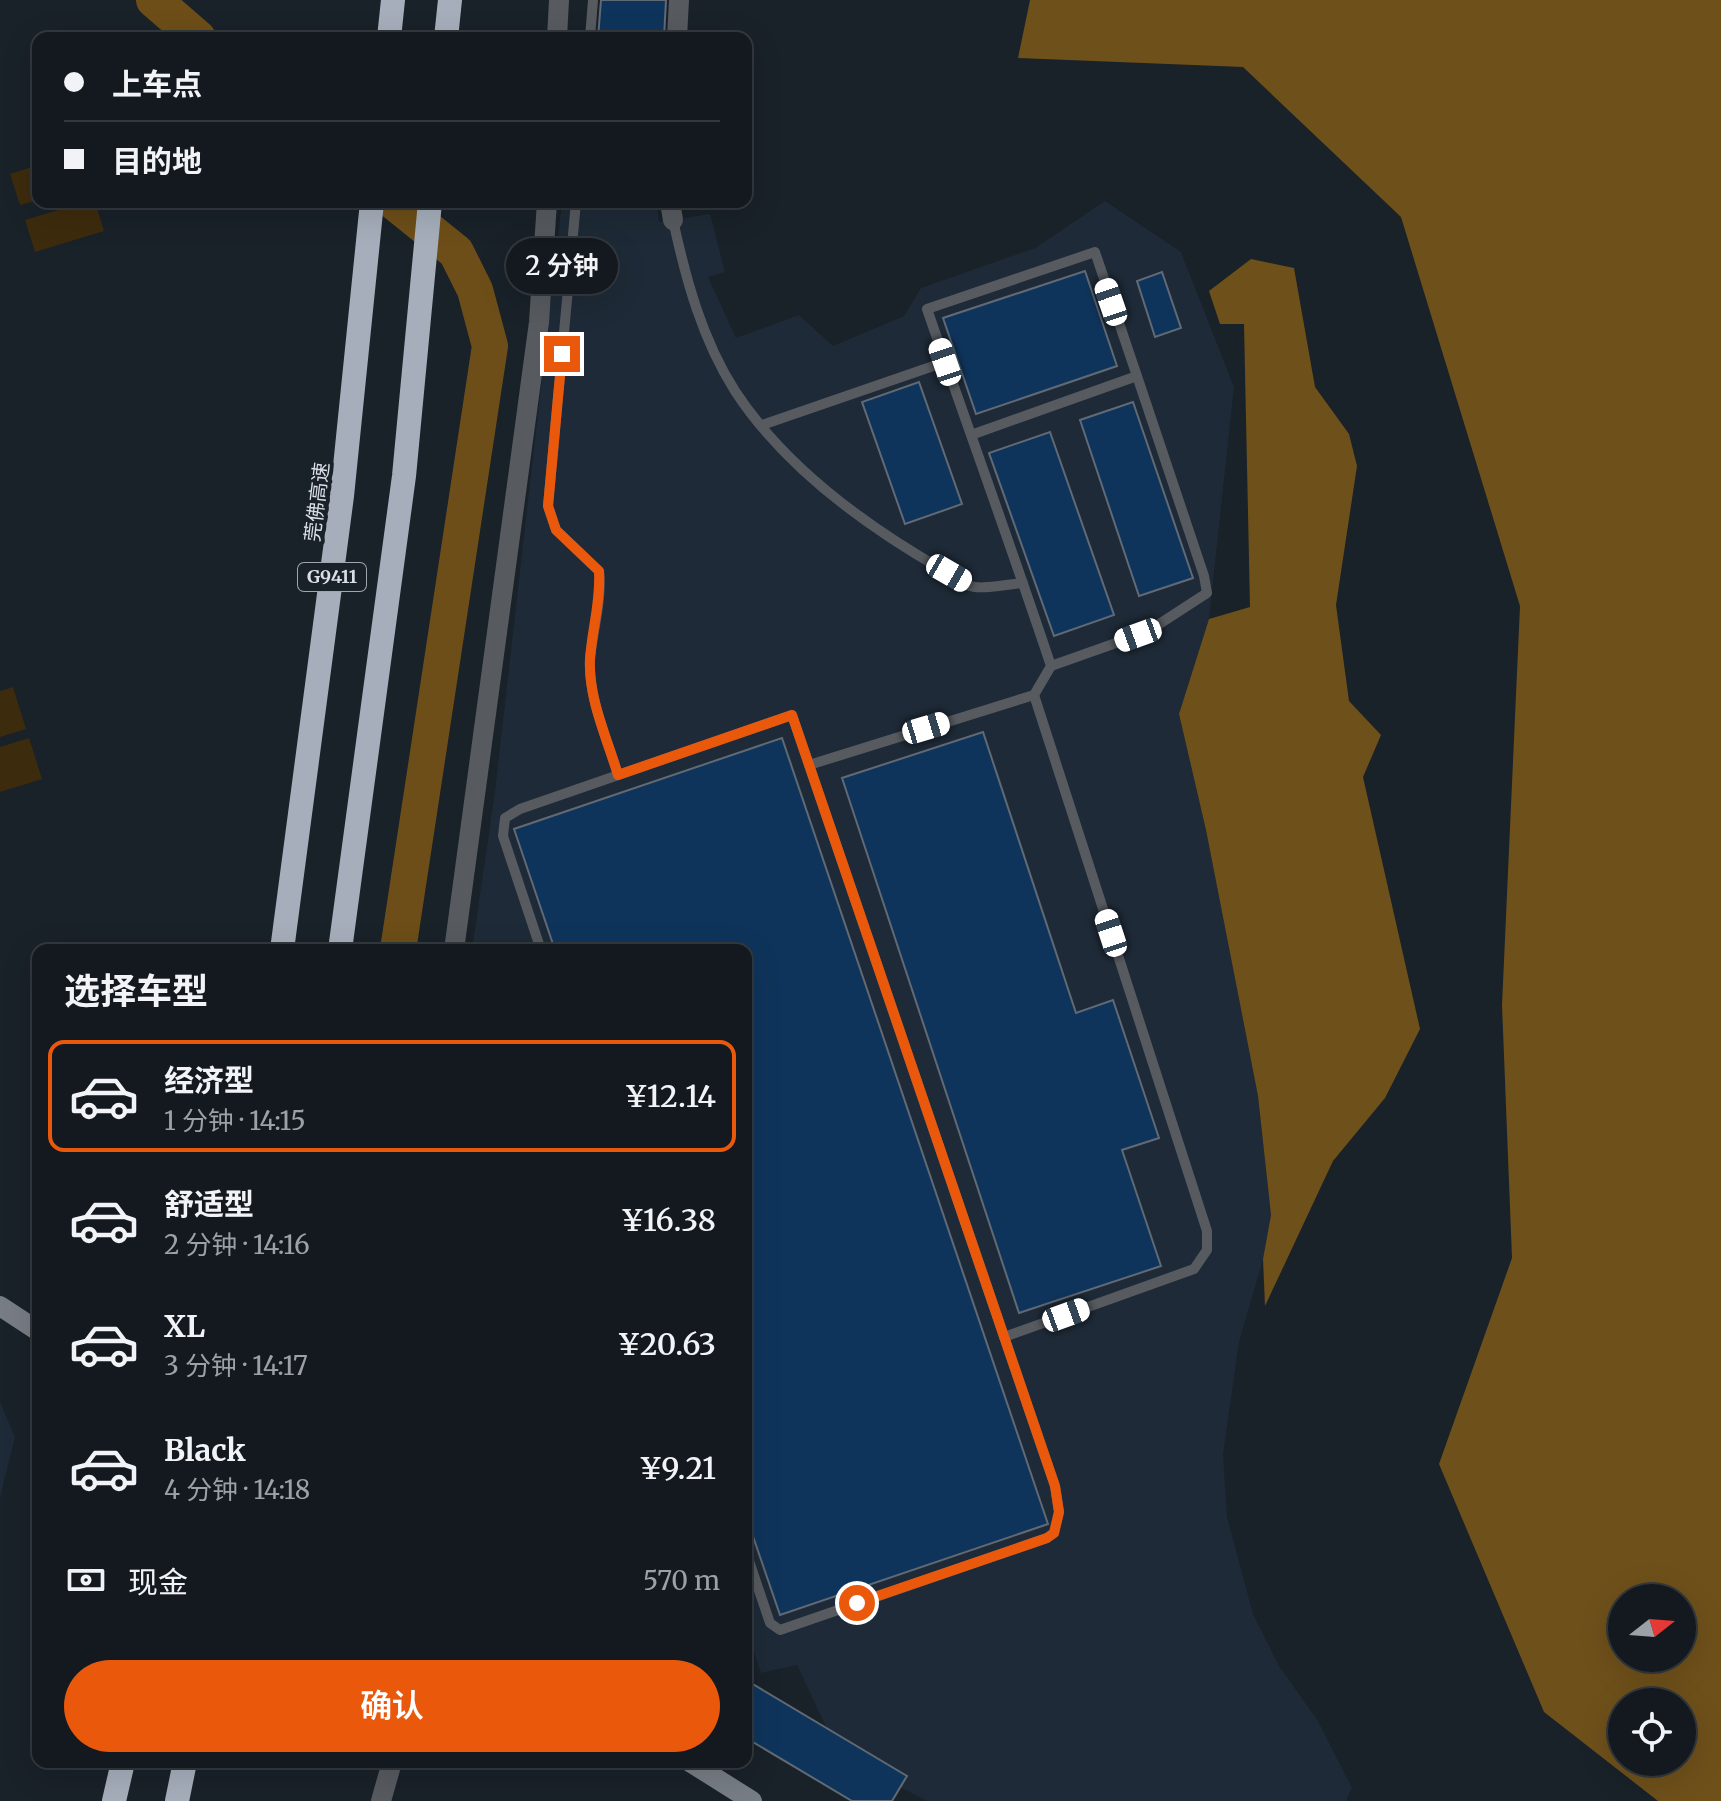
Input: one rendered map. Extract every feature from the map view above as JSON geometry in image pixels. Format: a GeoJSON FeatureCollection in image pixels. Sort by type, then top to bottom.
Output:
{"type":"FeatureCollection","features":[{"type":"Feature","properties":{"kind":"highway"},"geometry":{"type":"LineString","coordinates":[[390,32],[393,0]]}},
{"type":"Feature","properties":{"kind":"highway"},"geometry":{"type":"LineString","coordinates":[[447,32],[450,0]]}},
{"type":"Feature","properties":{"kind":"highway","name":"莞佛高速"},"geometry":{"type":"LineString","coordinates":[[283,944],[342,496],[371,208]]}},
{"type":"Feature","properties":{"kind":"highway","name":"G9411"},"geometry":{"type":"LineString","coordinates":[[341,944],[404,476],[429,208]]}},
{"type":"Feature","properties":{"kind":"highway"},"geometry":{"type":"LineString","coordinates":[[114,1801],[122,1768]]}},
{"type":"Feature","properties":{"kind":"highway"},"geometry":{"type":"LineString","coordinates":[[177,1801],[184,1768]]}},
{"type":"Feature","properties":{"kind":"main road"},"geometry":{"type":"LineString","coordinates":[[0,1306],[32,1327]]}},
{"type":"Feature","properties":{"kind":"main road"},"geometry":{"type":"LineString","coordinates":[[700,1768],[752,1801]]}},
{"type":"Feature","properties":{"kind":"street"},"geometry":{"type":"LineString","coordinates":[[557,32],[559,0]]}},
{"type":"Feature","properties":{"kind":"street"},"geometry":{"type":"LineString","coordinates":[[677,32],[679,0]]}},
{"type":"Feature","properties":{"kind":"street"},"geometry":{"type":"LineString","coordinates":[[455,944],[539,322],[547,208]]}},
{"type":"Feature","properties":{"kind":"street"},"geometry":{"type":"LineString","coordinates":[[381,1801],[390,1768]]}},
{"type":"Feature","properties":{"kind":"lane"},"geometry":{"type":"LineString","coordinates":[[590,32],[593,0]]}},
{"type":"Feature","properties":{"kind":"lane"},"geometry":{"type":"LineString","coordinates":[[575,208],[548,506],[556,530],[599,571],[600,588],[590,661],[592,691],[618,775]]}},
{"type":"Feature","properties":{"kind":"lane"},"geometry":{"type":"LineString","coordinates":[[672,211],[698,315],[736,392],[762,425],[814,478],[899,545],[973,587],[1023,583]]}},
{"type":"Feature","properties":{"kind":"lane"},"geometry":{"type":"LineString","coordinates":[[809,765],[1034,695],[1051,666],[1147,632],[1207,593],[1204,576],[1095,252],[927,309],[1051,666]]}},
{"type":"Feature","properties":{"kind":"lane"},"geometry":{"type":"LineString","coordinates":[[762,425],[945,362]]}},
{"type":"Feature","properties":{"kind":"lane"},"geometry":{"type":"LineString","coordinates":[[971,435],[1137,376]]}},
{"type":"Feature","properties":{"kind":"lane"},"geometry":{"type":"LineString","coordinates":[[1004,1337],[1194,1269],[1207,1250],[1207,1231],[1034,695]]}},
{"type":"Feature","properties":{"kind":"lane"},"geometry":{"type":"LineString","coordinates":[[539,944],[503,836],[505,818],[520,809],[792,715],[1055,1486],[1059,1512],[1054,1533],[780,1630],[770,1623],[752,1570]]}},
{"type":"Feature","properties":{"kind":"shaded area"},"geometry":{"type":"Polygon","coordinates":[[[1030,0],[1721,0],[1721,1801],[1658,1801],[1626,1776],[1696,1776],[1696,1688],[1608,1688],[1608,1762],[1544,1712],[1439,1464],[1512,1258],[1502,1005],[1520,606],[1401,217],[1243,67],[1018,58],[1030,0]]]}},
{"type":"Feature","properties":{"kind":"shaded area"},"geometry":{"type":"Polygon","coordinates":[[[32,167],[32,202],[20,205],[10,174],[32,167]]]}},
{"type":"Feature","properties":{"kind":"shaded area"},"geometry":{"type":"Polygon","coordinates":[[[1105,201],[1181,252],[1234,387],[1209,619],[1179,714],[1206,830],[1258,1096],[1271,1215],[1263,1259],[1239,1342],[1223,1454],[1227,1517],[1253,1614],[1279,1666],[1318,1721],[1352,1788],[1346,1801],[927,1801],[857,1765],[827,1729],[797,1665],[761,1673],[752,1647],[752,944],[473,944],[495,791],[561,208],[658,208],[659,222],[710,214],[725,272],[708,277],[736,338],[799,315],[833,346],[904,316],[921,288],[1035,248],[1105,201]]]}},
{"type":"Feature","properties":{"kind":"shaded area"},"geometry":{"type":"Polygon","coordinates":[[[65,208],[97,208],[104,231],[35,252],[25,220],[65,208]]]}},
{"type":"Feature","properties":{"kind":"shaded area"},"geometry":{"type":"Polygon","coordinates":[[[1251,259],[1294,268],[1315,387],[1349,434],[1357,466],[1336,605],[1349,701],[1381,735],[1363,777],[1420,1029],[1385,1098],[1333,1161],[1265,1306],[1263,1259],[1271,1215],[1258,1096],[1206,830],[1179,714],[1209,619],[1250,607],[1244,324],[1220,324],[1209,291],[1251,259]]]}},
{"type":"Feature","properties":{"kind":"shaded area"},"geometry":{"type":"Polygon","coordinates":[[[13,687],[26,729],[0,737],[0,691],[13,687]]]}},
{"type":"Feature","properties":{"kind":"shaded area"},"geometry":{"type":"Polygon","coordinates":[[[29,738],[42,779],[0,792],[0,747],[29,738]]]}},
{"type":"Feature","properties":{"kind":"shaded area"},"geometry":{"type":"Polygon","coordinates":[[[0,1402],[15,1437],[0,1498],[0,1402]]]}},
{"type":"Feature","properties":{"kind":"building"},"geometry":{"type":"Polygon","coordinates":[[[601,0],[666,0],[664,32],[598,32],[601,0]]]}},
{"type":"Feature","properties":{"kind":"building"},"geometry":{"type":"Polygon","coordinates":[[[1085,271],[1117,366],[976,414],[943,318],[1085,271]]]}},
{"type":"Feature","properties":{"kind":"building"},"geometry":{"type":"Polygon","coordinates":[[[1162,272],[1181,328],[1155,337],[1137,281],[1162,272]]]}},
{"type":"Feature","properties":{"kind":"building"},"geometry":{"type":"Polygon","coordinates":[[[919,382],[962,504],[905,524],[862,402],[919,382]]]}},
{"type":"Feature","properties":{"kind":"building"},"geometry":{"type":"Polygon","coordinates":[[[1133,402],[1193,578],[1139,596],[1080,420],[1133,402]]]}},
{"type":"Feature","properties":{"kind":"building"},"geometry":{"type":"Polygon","coordinates":[[[1050,432],[1114,615],[1054,636],[989,453],[1050,432]]]}},
{"type":"Feature","properties":{"kind":"building"},"geometry":{"type":"Polygon","coordinates":[[[983,732],[1076,1013],[1113,1000],[1159,1138],[1122,1150],[1161,1266],[1019,1313],[842,778],[983,732]]]}},
{"type":"Feature","properties":{"kind":"building"},"geometry":{"type":"Polygon","coordinates":[[[782,738],[1048,1524],[780,1615],[752,1533],[752,944],[553,944],[514,829],[782,738]]]}},
{"type":"Feature","properties":{"kind":"building"},"geometry":{"type":"Polygon","coordinates":[[[752,1684],[907,1776],[892,1801],[852,1801],[752,1742],[752,1684]]]}},
{"type":"Feature","properties":{"kind":"waterway"},"geometry":{"type":"LineString","coordinates":[[154,0],[191,32]]}},
{"type":"Feature","properties":{"kind":"waterway"},"geometry":{"type":"LineString","coordinates":[[399,944],[490,346],[475,290],[456,252],[401,208]]}},
{"type":"Feature","properties":{"kind":"route"},"geometry":{"type":"LineString","coordinates":[[562,354],[548,506],[556,530],[588,557],[599,571],[600,588],[590,661],[592,691],[618,775],[792,715],[1055,1486],[1059,1512],[1054,1533],[1047,1538],[857,1603]]}}]}
